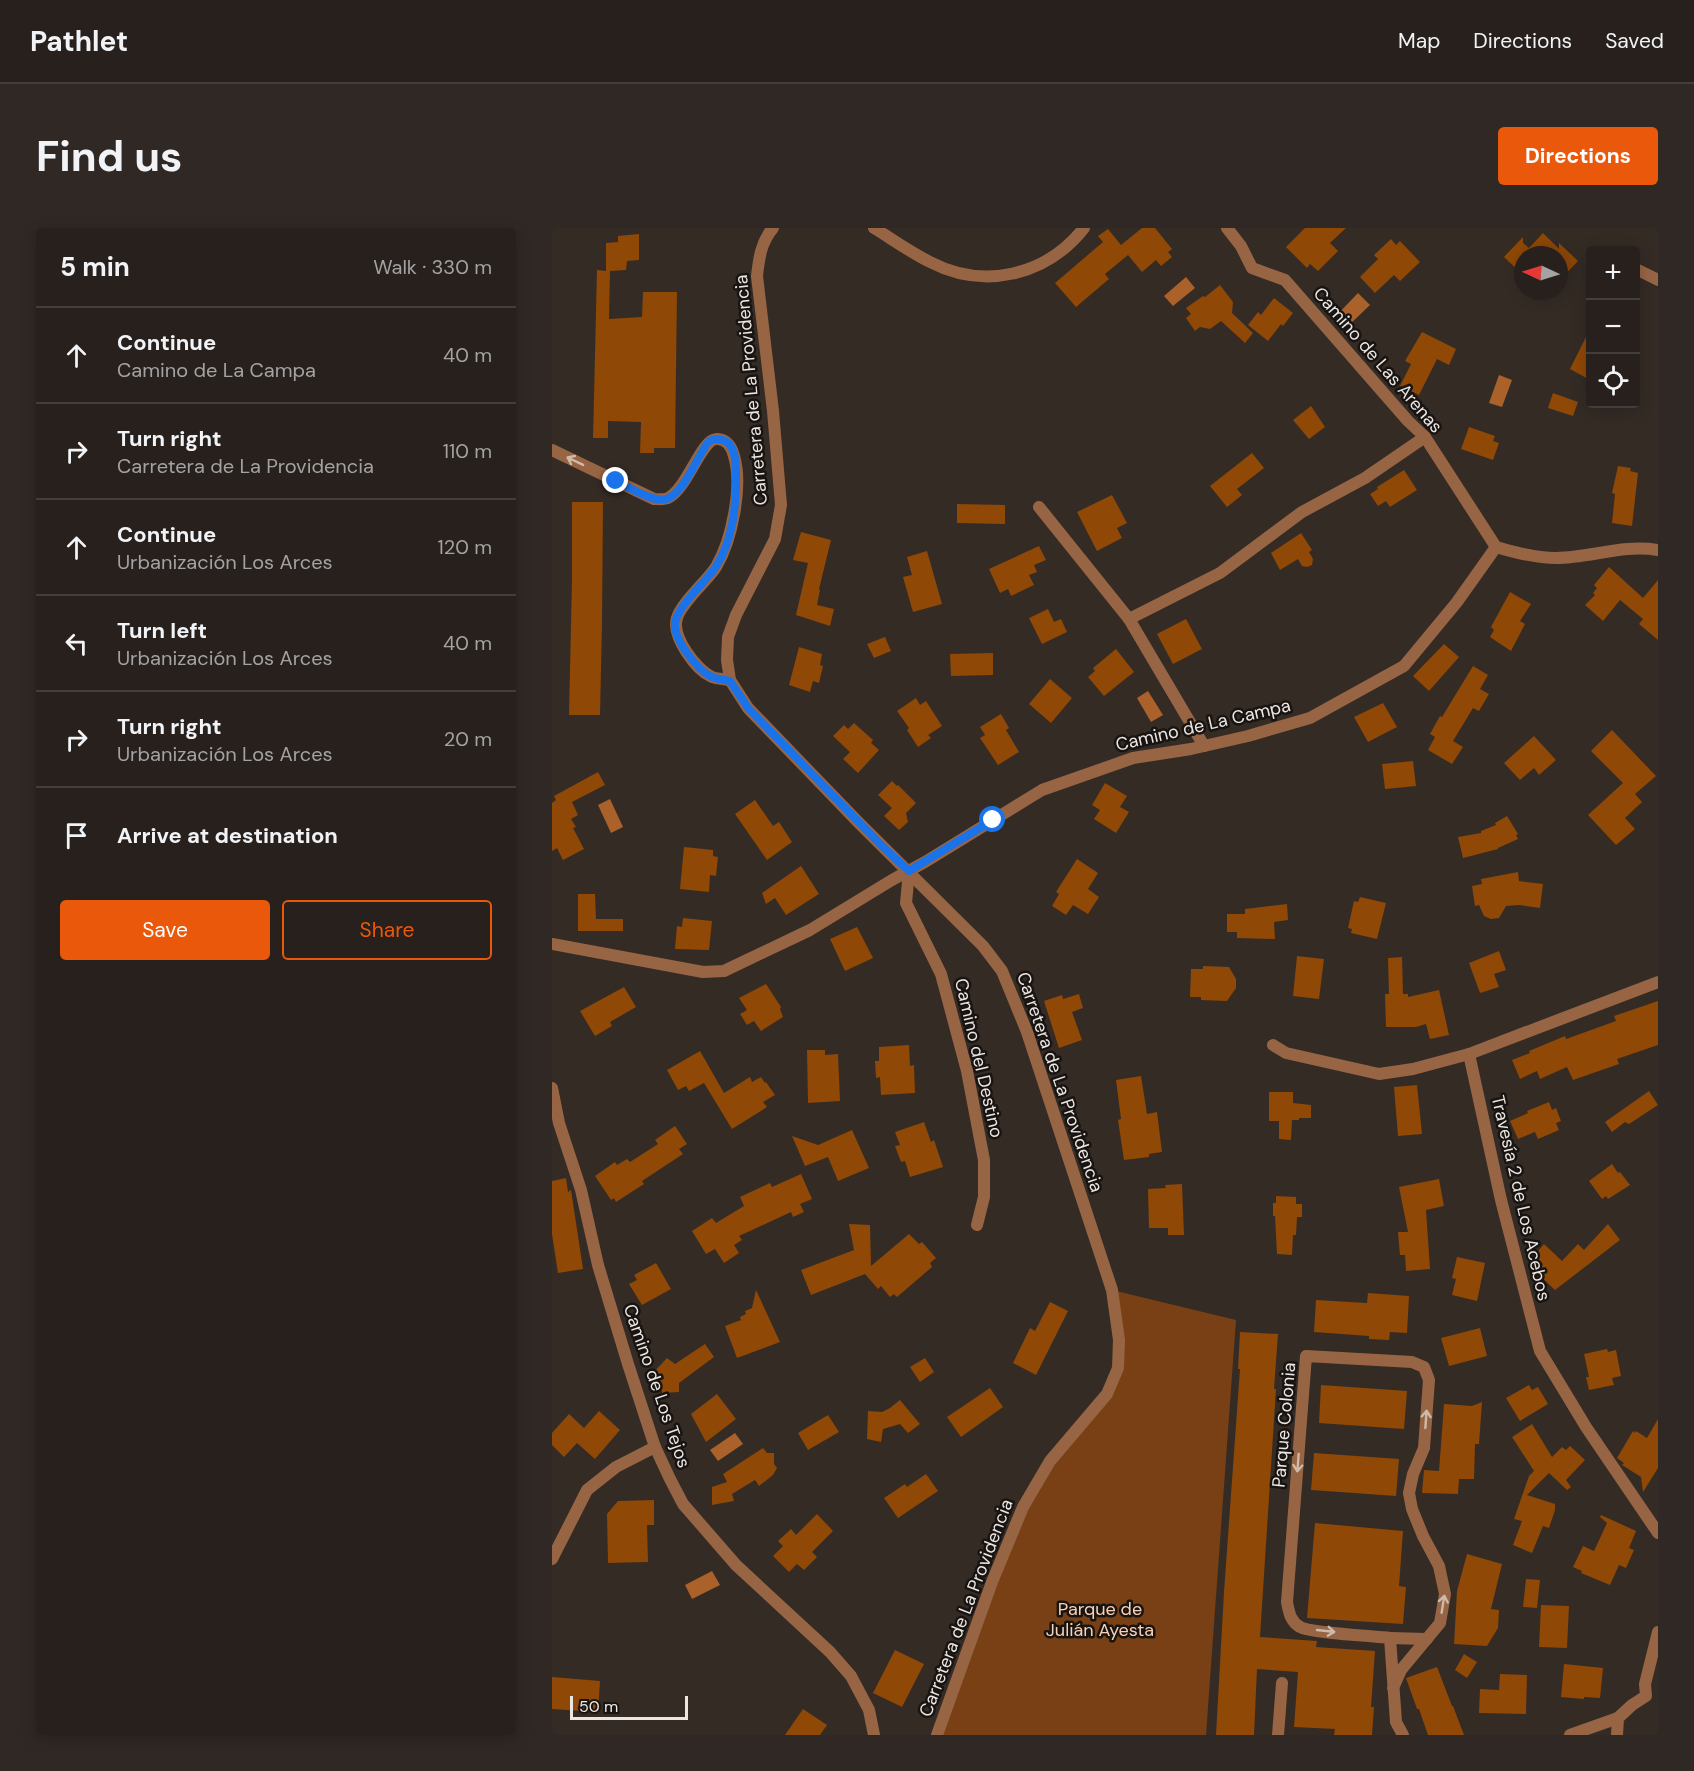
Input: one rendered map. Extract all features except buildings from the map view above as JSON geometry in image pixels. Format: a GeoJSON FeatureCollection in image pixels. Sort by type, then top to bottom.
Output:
{"type":"FeatureCollection","features":[{"type":"Feature","properties":{"kind":"street","name":"Carretera de La Providencia"},"geometry":{"type":"LineString","coordinates":[[774,228],[767,235],[759,255],[757,276],[773,411],[781,505],[775,539],[736,615],[729,637],[727,660],[730,681],[748,708],[982,946],[1002,971],[1028,1032],[1112,1290],[1119,1340],[1118,1368],[1107,1394],[1050,1461],[1023,1507],[992,1582],[937,1735]]}},
{"type":"Feature","properties":{"kind":"street"},"geometry":{"type":"LineString","coordinates":[[874,228],[930,262],[960,274],[987,277],[1017,273],[1038,266],[1057,254],[1084,228]]}},
{"type":"Feature","properties":{"kind":"street","name":"Camino de Las Arenas"},"geometry":{"type":"LineString","coordinates":[[1227,228],[1241,246],[1252,268],[1285,280],[1401,413],[1425,437],[1496,548]]}},
{"type":"Feature","properties":{"kind":"street"},"geometry":{"type":"LineString","coordinates":[[1640,271],[1658,280]]}},
{"type":"Feature","properties":{"kind":"street"},"geometry":{"type":"LineString","coordinates":[[1129,619],[1221,573],[1302,512],[1365,478],[1425,437]]}},
{"type":"Feature","properties":{"kind":"street"},"geometry":{"type":"LineString","coordinates":[[552,450],[654,499],[666,499],[684,483],[708,442],[717,438],[726,441],[732,448],[736,471],[735,510],[727,541],[716,567],[677,615],[675,626],[687,652],[699,668],[712,677],[730,681]]}},
{"type":"Feature","properties":{"kind":"street"},"geometry":{"type":"LineString","coordinates":[[1039,507],[1129,619],[1204,746]]}},
{"type":"Feature","properties":{"kind":"street"},"geometry":{"type":"LineString","coordinates":[[1496,548],[1529,556],[1557,558],[1630,548],[1658,550]]}},
{"type":"Feature","properties":{"kind":"street","name":"Camino de La Campa"},"geometry":{"type":"LineString","coordinates":[[552,944],[703,972],[724,971],[810,930],[1042,790],[1133,758],[1191,749],[1310,718],[1404,666],[1457,602],[1496,548]]}},
{"type":"Feature","properties":{"kind":"street","name":"Camino del Destino"},"geometry":{"type":"LineString","coordinates":[[909,871],[906,903],[941,974],[967,1071],[984,1160],[984,1197],[977,1225]]}},
{"type":"Feature","properties":{"kind":"street"},"geometry":{"type":"LineString","coordinates":[[1274,1045],[1286,1053],[1379,1074],[1413,1069],[1469,1053],[1658,982]]}},
{"type":"Feature","properties":{"kind":"street","name":"Travesía 2 de Los Acebos"},"geometry":{"type":"LineString","coordinates":[[1469,1053],[1501,1200],[1540,1352],[1592,1436],[1658,1533]]}},
{"type":"Feature","properties":{"kind":"street","name":"Camino de Los Tejos"},"geometry":{"type":"LineString","coordinates":[[552,1088],[559,1123],[581,1190],[602,1276],[628,1364],[655,1447],[683,1504],[736,1565],[830,1652],[851,1676],[868,1710],[874,1735]]}},
{"type":"Feature","properties":{"kind":"street","name":"Parque Colonia"},"geometry":{"type":"LineString","coordinates":[[1393,1688],[1401,1670],[1427,1639],[1440,1623],[1445,1594],[1439,1566],[1423,1536],[1412,1509],[1409,1493],[1413,1474],[1424,1448],[1428,1380],[1424,1367],[1412,1362],[1306,1356],[1287,1602],[1290,1617],[1300,1627],[1314,1630],[1390,1638],[1427,1639]]}},
{"type":"Feature","properties":{"kind":"street"},"geometry":{"type":"LineString","coordinates":[[552,1559],[587,1490],[616,1467],[655,1447]]}},
{"type":"Feature","properties":{"kind":"street"},"geometry":{"type":"LineString","coordinates":[[1569,1735],[1618,1718],[1632,1705],[1652,1697],[1645,1684],[1658,1632]]}},
{"type":"Feature","properties":{"kind":"street"},"geometry":{"type":"LineString","coordinates":[[1390,1638],[1396,1722],[1403,1735]]}},
{"type":"Feature","properties":{"kind":"street"},"geometry":{"type":"LineString","coordinates":[[1278,1735],[1282,1683]]}},
{"type":"Feature","properties":{"kind":"street"},"geometry":{"type":"LineString","coordinates":[[1617,1735],[1618,1718]]}},
{"type":"Feature","properties":{"kind":"green space","name":"Parque de Julián Ayesta"},"geometry":{"type":"Polygon","coordinates":[[[1112,1290],[1236,1320],[1206,1735],[937,1735],[1023,1507],[1106,1394],[1118,1368],[1112,1290]]]}},
{"type":"Feature","properties":{"kind":"shaded area"},"geometry":{"type":"Polygon","coordinates":[[[1186,277],[1195,288],[1173,306],[1164,296],[1186,277]]]}},
{"type":"Feature","properties":{"kind":"shaded area"},"geometry":{"type":"Polygon","coordinates":[[[1358,293],[1370,305],[1345,329],[1334,318],[1358,293]]]}},
{"type":"Feature","properties":{"kind":"shaded area"},"geometry":{"type":"Polygon","coordinates":[[[1499,375],[1512,380],[1502,407],[1489,403],[1499,375]]]}},
{"type":"Feature","properties":{"kind":"shaded area"},"geometry":{"type":"Polygon","coordinates":[[[1148,691],[1163,715],[1151,722],[1137,698],[1148,691]]]}},
{"type":"Feature","properties":{"kind":"shaded area"},"geometry":{"type":"Polygon","coordinates":[[[610,799],[623,827],[611,833],[598,805],[610,799]]]}},
{"type":"Feature","properties":{"kind":"shaded area"},"geometry":{"type":"Polygon","coordinates":[[[735,1433],[743,1444],[718,1461],[710,1450],[735,1433]]]}},
{"type":"Feature","properties":{"kind":"shaded area"},"geometry":{"type":"Polygon","coordinates":[[[712,1571],[720,1585],[692,1599],[685,1585],[712,1571]]]}},
{"type":"Feature","properties":{"kind":"route"},"geometry":{"type":"LineString","coordinates":[[616,481],[654,499],[666,499],[684,483],[708,442],[717,438],[726,441],[732,448],[735,459],[735,510],[727,541],[716,567],[677,615],[675,626],[687,652],[699,668],[712,677],[730,681],[748,708],[909,871],[993,820]]}}]}
